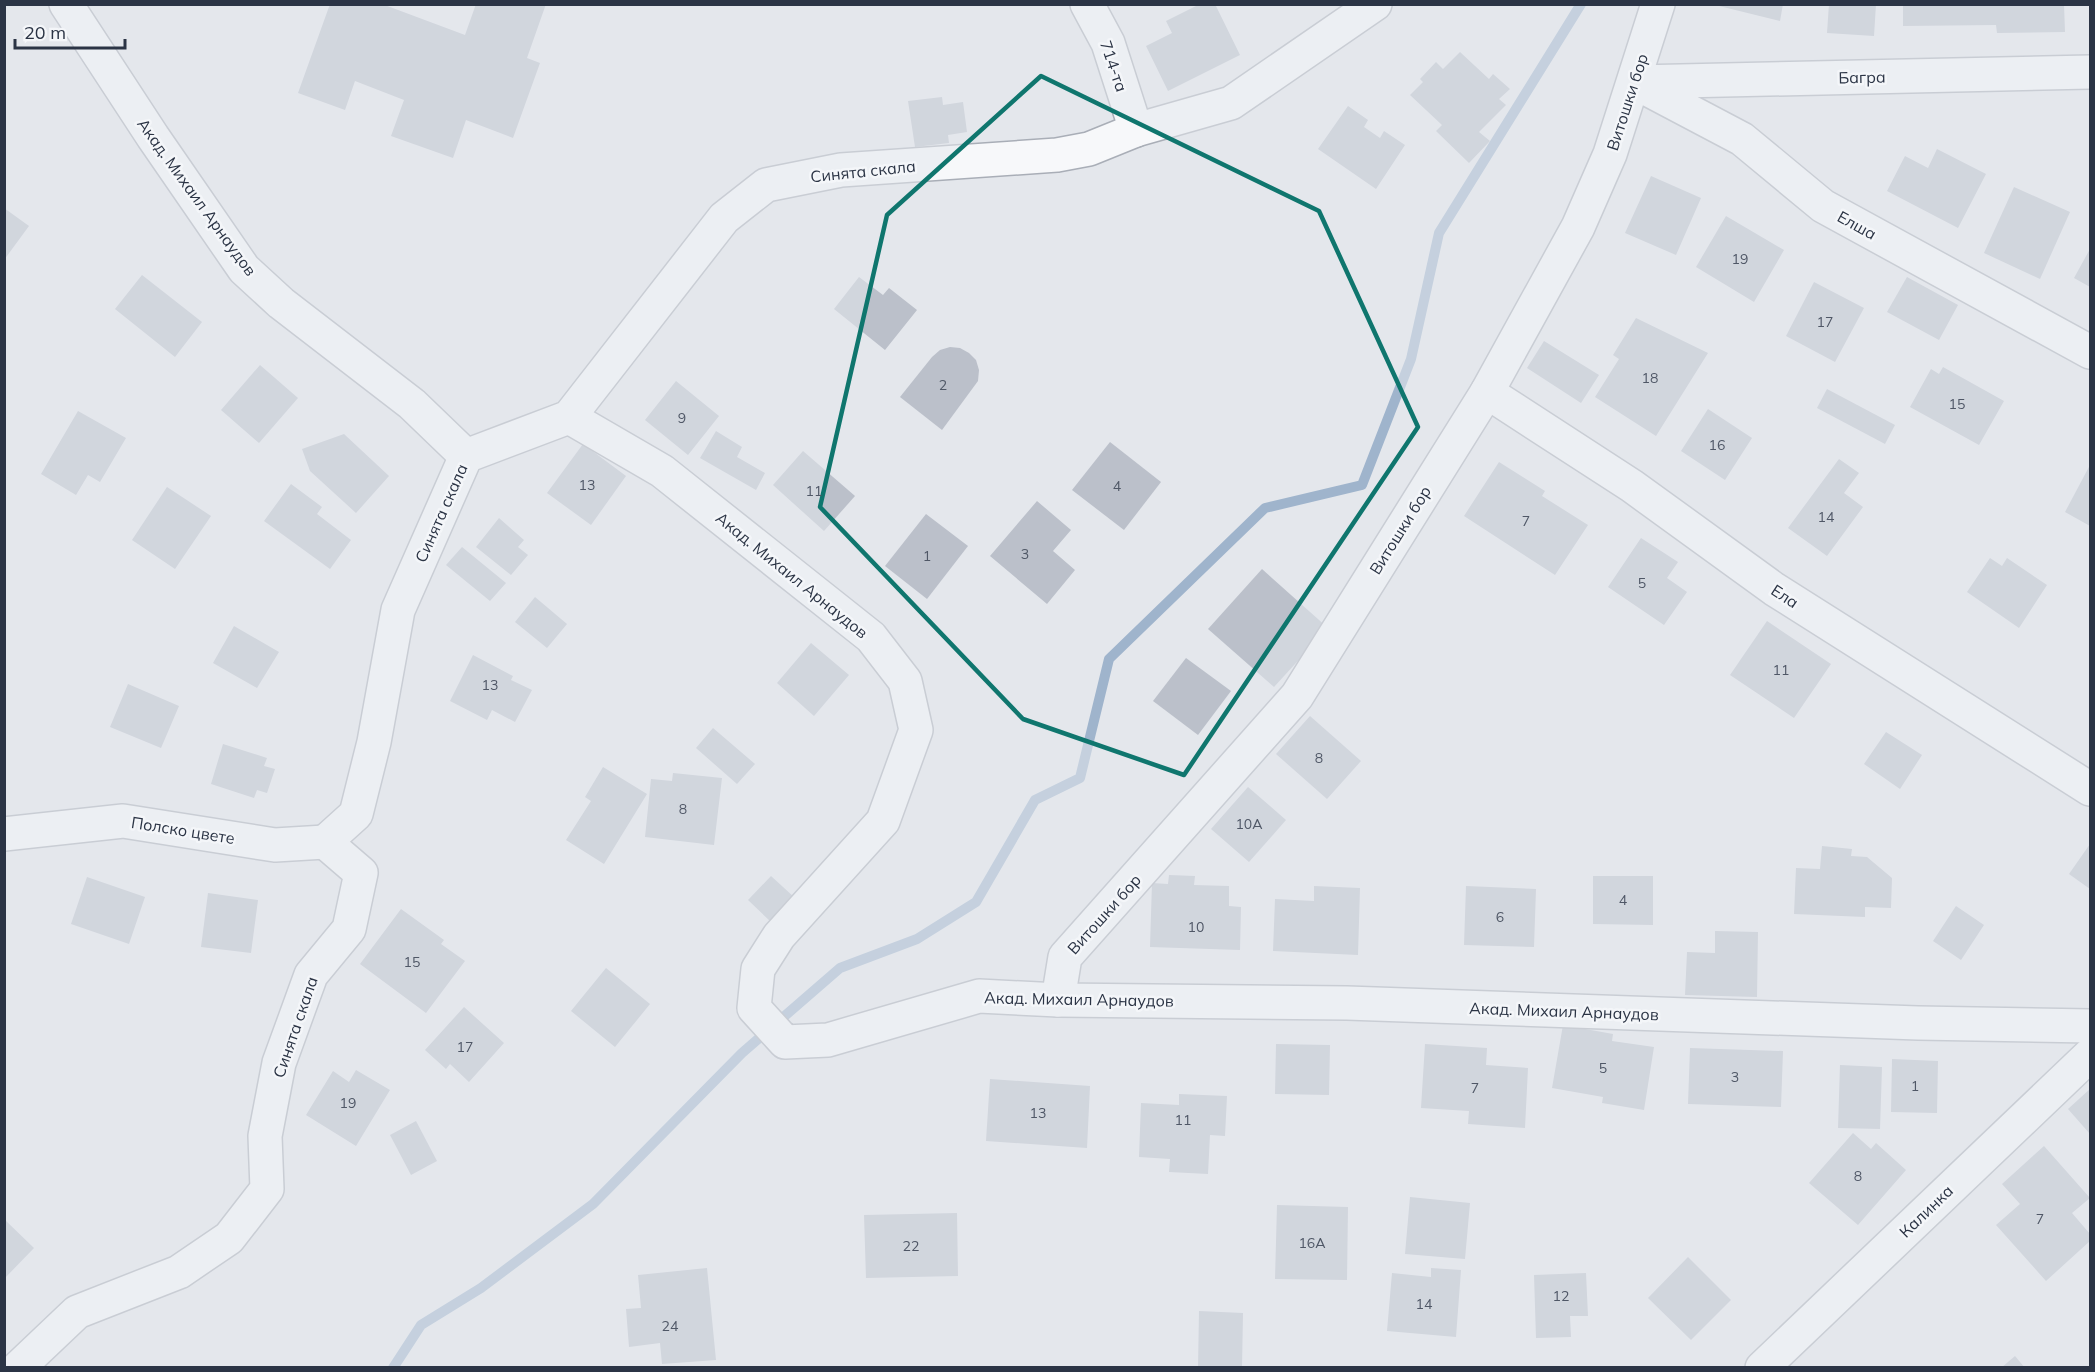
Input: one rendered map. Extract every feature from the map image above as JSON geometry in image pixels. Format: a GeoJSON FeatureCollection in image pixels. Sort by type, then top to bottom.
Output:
{"type":"FeatureCollection","features":[{"type":"Feature","properties":{"kind":"street","name":"Акад. Михаил Арнаудов"},"geometry":{"type":"LineString","coordinates":[[66,4],[153,137],[244,268],[281,303],[412,404],[466,456]]}},
{"type":"Feature","properties":{"kind":"street","name":"714-та"},"geometry":{"type":"LineString","coordinates":[[1087,4],[1108,43],[1136,130]]}},
{"type":"Feature","properties":{"kind":"street","name":"Синята скала"},"geometry":{"type":"LineString","coordinates":[[18,1368],[77,1312],[179,1272],[229,1238],[267,1189],[265,1136],[279,1063],[311,975],[350,930],[361,873],[325,842],[356,814],[374,742],[398,610],[466,456],[568,417],[724,218],[766,185],[841,170],[1057,155],[1089,149],[1136,130],[1231,103],[1375,4]]}},
{"type":"Feature","properties":{"kind":"street","name":"Витошки бор"},"geometry":{"type":"LineString","coordinates":[[1058,1000],[1065,957],[1297,696],[1487,392],[1578,227],[1610,154],[1658,4]]}},
{"type":"Feature","properties":{"kind":"street","name":"Багра"},"geometry":{"type":"LineString","coordinates":[[1634,82],[2091,72]]}},
{"type":"Feature","properties":{"kind":"street","name":"Елша"},"geometry":{"type":"LineString","coordinates":[[1634,82],[1742,139],[1823,206],[2091,352]]}},
{"type":"Feature","properties":{"kind":"street","name":"Ела"},"geometry":{"type":"LineString","coordinates":[[1487,392],[1632,486],[1774,589],[2091,789]]}},
{"type":"Feature","properties":{"kind":"street","name":"Акад. Михаил Арнаудов"},"geometry":{"type":"LineString","coordinates":[[568,417],[662,471],[871,637],[905,681],[916,730],[883,820],[779,936],[758,969],[754,1008],[785,1042],[828,1040],[979,996],[1058,1000],[1347,1003],[1906,1023],[2091,1026]]}},
{"type":"Feature","properties":{"kind":"street","name":"Полско цвете"},"geometry":{"type":"LineString","coordinates":[[4,834],[123,821],[275,844],[325,842]]}},
{"type":"Feature","properties":{"kind":"street","name":"Калинка"},"geometry":{"type":"LineString","coordinates":[[1762,1368],[2091,1055]]}},
{"type":"Feature","properties":{"kind":"highlighted area"},"geometry":{"type":"Polygon","coordinates":[[[1041,76],[1319,211],[1418,427],[1184,775],[1023,719],[820,507],[887,215],[1041,76]]]}},
{"type":"Feature","properties":{"kind":"building"},"geometry":{"type":"Polygon","coordinates":[[[330,4],[382,4],[465,35],[476,4],[546,4],[527,58],[540,63],[513,138],[466,120],[453,158],[391,136],[404,100],[355,81],[345,110],[298,93],[330,4]]]}},
{"type":"Feature","properties":{"kind":"building"},"geometry":{"type":"Polygon","coordinates":[[[1200,4],[1215,4],[1240,55],[1168,91],[1146,46],[1172,33],[1166,21],[1200,4]]]}},
{"type":"Feature","properties":{"kind":"building"},"geometry":{"type":"Polygon","coordinates":[[[1711,4],[1783,4],[1780,21],[1711,4]]]}},
{"type":"Feature","properties":{"kind":"building"},"geometry":{"type":"Polygon","coordinates":[[[1829,4],[1876,4],[1874,36],[1827,33],[1829,4]]]}},
{"type":"Feature","properties":{"kind":"building"},"geometry":{"type":"Polygon","coordinates":[[[1903,4],[2064,4],[2065,32],[1997,33],[1996,25],[1903,26],[1903,4]]]}},
{"type":"Feature","properties":{"kind":"building"},"geometry":{"type":"Polygon","coordinates":[[[1460,52],[1489,79],[1493,74],[1510,89],[1499,99],[1506,105],[1479,132],[1490,141],[1469,163],[1436,131],[1442,125],[1410,95],[1423,82],[1420,79],[1436,62],[1443,69],[1460,52]]]}},
{"type":"Feature","properties":{"kind":"building"},"geometry":{"type":"Polygon","coordinates":[[[942,97],[943,105],[963,102],[967,132],[948,135],[949,143],[915,147],[908,101],[942,97]]]}},
{"type":"Feature","properties":{"kind":"building"},"geometry":{"type":"Polygon","coordinates":[[[1348,106],[1368,120],[1364,127],[1380,138],[1384,131],[1405,145],[1376,189],[1318,149],[1348,106]]]}},
{"type":"Feature","properties":{"kind":"building"},"geometry":{"type":"Polygon","coordinates":[[[1937,149],[1986,174],[1958,228],[1887,191],[1905,156],[1928,168],[1937,149]]]}},
{"type":"Feature","properties":{"kind":"building"},"geometry":{"type":"Polygon","coordinates":[[[1651,176],[1701,198],[1676,255],[1625,233],[1651,176]]]}},
{"type":"Feature","properties":{"kind":"building"},"geometry":{"type":"Polygon","coordinates":[[[2014,187],[2070,212],[2040,279],[1984,253],[2014,187]]]}},
{"type":"Feature","properties":{"kind":"building"},"geometry":{"type":"Polygon","coordinates":[[[4,208],[29,226],[4,260],[4,208]]]}},
{"type":"Feature","properties":{"kind":"building"},"geometry":{"type":"Polygon","coordinates":[[[1726,216],[1784,250],[1754,302],[1696,267],[1726,216]]]}},
{"type":"Feature","properties":{"kind":"building"},"geometry":{"type":"Polygon","coordinates":[[[2090,249],[2090,287],[2074,278],[2090,249]]]}},
{"type":"Feature","properties":{"kind":"building"},"geometry":{"type":"Polygon","coordinates":[[[142,275],[202,322],[175,357],[115,309],[142,275]]]}},
{"type":"Feature","properties":{"kind":"building"},"geometry":{"type":"Polygon","coordinates":[[[859,277],[883,295],[889,288],[917,310],[885,350],[834,309],[859,277]]]}},
{"type":"Feature","properties":{"kind":"building"},"geometry":{"type":"Polygon","coordinates":[[[1907,277],[1958,305],[1939,340],[1887,312],[1907,277]]]}},
{"type":"Feature","properties":{"kind":"building"},"geometry":{"type":"Polygon","coordinates":[[[1814,282],[1864,308],[1835,362],[1786,336],[1814,282]]]}},
{"type":"Feature","properties":{"kind":"building"},"geometry":{"type":"Polygon","coordinates":[[[1636,318],[1708,353],[1656,436],[1595,397],[1619,359],[1613,355],[1636,318]]]}},
{"type":"Feature","properties":{"kind":"building"},"geometry":{"type":"Polygon","coordinates":[[[1544,341],[1599,375],[1581,403],[1527,368],[1544,341]]]}},
{"type":"Feature","properties":{"kind":"building"},"geometry":{"type":"Polygon","coordinates":[[[950,347],[960,348],[976,360],[979,370],[978,381],[942,430],[900,397],[932,357],[940,350],[950,347]]]}},
{"type":"Feature","properties":{"kind":"building"},"geometry":{"type":"Polygon","coordinates":[[[260,365],[298,398],[259,443],[221,410],[260,365]]]}},
{"type":"Feature","properties":{"kind":"building"},"geometry":{"type":"Polygon","coordinates":[[[1943,367],[2004,401],[1979,445],[1910,407],[1931,369],[1939,374],[1943,367]]]}},
{"type":"Feature","properties":{"kind":"building"},"geometry":{"type":"Polygon","coordinates":[[[676,381],[719,416],[688,455],[645,420],[676,381]]]}},
{"type":"Feature","properties":{"kind":"building"},"geometry":{"type":"Polygon","coordinates":[[[1827,389],[1895,425],[1885,444],[1817,408],[1827,389]]]}},
{"type":"Feature","properties":{"kind":"building"},"geometry":{"type":"Polygon","coordinates":[[[1708,409],[1752,438],[1725,480],[1681,451],[1708,409]]]}},
{"type":"Feature","properties":{"kind":"building"},"geometry":{"type":"Polygon","coordinates":[[[78,411],[126,438],[100,482],[88,475],[76,495],[41,474],[78,411]]]}},
{"type":"Feature","properties":{"kind":"building"},"geometry":{"type":"Polygon","coordinates":[[[716,431],[742,447],[737,457],[765,473],[756,490],[700,458],[716,431]]]}},
{"type":"Feature","properties":{"kind":"building"},"geometry":{"type":"Polygon","coordinates":[[[344,434],[389,476],[356,513],[310,471],[302,449],[344,434]]]}},
{"type":"Feature","properties":{"kind":"building"},"geometry":{"type":"Polygon","coordinates":[[[1110,442],[1161,482],[1124,530],[1072,490],[1110,442]]]}},
{"type":"Feature","properties":{"kind":"building"},"geometry":{"type":"Polygon","coordinates":[[[583,444],[626,476],[591,525],[547,493],[583,444]]]}},
{"type":"Feature","properties":{"kind":"building"},"geometry":{"type":"Polygon","coordinates":[[[803,451],[855,496],[824,531],[773,485],[803,451]]]}},
{"type":"Feature","properties":{"kind":"building"},"geometry":{"type":"Polygon","coordinates":[[[1839,459],[1859,473],[1844,493],[1863,507],[1827,556],[1788,528],[1839,459]]]}},
{"type":"Feature","properties":{"kind":"building"},"geometry":{"type":"Polygon","coordinates":[[[1499,462],[1545,491],[1542,496],[1588,525],[1555,575],[1464,516],[1499,462]]]}},
{"type":"Feature","properties":{"kind":"building"},"geometry":{"type":"Polygon","coordinates":[[[2090,465],[2090,526],[2065,512],[2090,465]]]}},
{"type":"Feature","properties":{"kind":"building"},"geometry":{"type":"Polygon","coordinates":[[[291,484],[322,507],[317,514],[351,540],[330,569],[264,521],[291,484]]]}},
{"type":"Feature","properties":{"kind":"building"},"geometry":{"type":"Polygon","coordinates":[[[167,487],[211,516],[175,569],[132,540],[167,487]]]}},
{"type":"Feature","properties":{"kind":"building"},"geometry":{"type":"Polygon","coordinates":[[[1037,501],[1071,530],[1053,551],[1075,570],[1047,604],[990,556],[1037,501]]]}},
{"type":"Feature","properties":{"kind":"building"},"geometry":{"type":"Polygon","coordinates":[[[926,514],[968,546],[927,599],[885,566],[926,514]]]}},
{"type":"Feature","properties":{"kind":"building"},"geometry":{"type":"Polygon","coordinates":[[[499,518],[524,540],[518,547],[528,555],[511,575],[476,547],[499,518]]]}},
{"type":"Feature","properties":{"kind":"building"},"geometry":{"type":"Polygon","coordinates":[[[1641,538],[1678,562],[1667,578],[1687,592],[1664,625],[1608,587],[1641,538]]]}},
{"type":"Feature","properties":{"kind":"building"},"geometry":{"type":"Polygon","coordinates":[[[462,547],[506,583],[490,601],[446,565],[462,547]]]}},
{"type":"Feature","properties":{"kind":"building"},"geometry":{"type":"Polygon","coordinates":[[[1990,558],[2002,566],[2007,558],[2047,585],[2019,628],[1967,592],[1990,558]]]}},
{"type":"Feature","properties":{"kind":"building"},"geometry":{"type":"Polygon","coordinates":[[[1262,569],[1328,628],[1274,687],[1208,629],[1262,569]]]}},
{"type":"Feature","properties":{"kind":"building"},"geometry":{"type":"Polygon","coordinates":[[[535,597],[567,624],[547,648],[515,622],[535,597]]]}},
{"type":"Feature","properties":{"kind":"building"},"geometry":{"type":"Polygon","coordinates":[[[1767,621],[1831,664],[1794,718],[1730,675],[1767,621]]]}},
{"type":"Feature","properties":{"kind":"building"},"geometry":{"type":"Polygon","coordinates":[[[234,626],[279,652],[257,688],[213,663],[234,626]]]}},
{"type":"Feature","properties":{"kind":"building"},"geometry":{"type":"Polygon","coordinates":[[[811,643],[849,675],[814,716],[777,683],[811,643]]]}},
{"type":"Feature","properties":{"kind":"building"},"geometry":{"type":"Polygon","coordinates":[[[473,655],[513,676],[511,680],[532,690],[515,722],[492,710],[487,720],[450,701],[473,655]]]}},
{"type":"Feature","properties":{"kind":"building"},"geometry":{"type":"Polygon","coordinates":[[[1186,658],[1231,691],[1198,735],[1153,701],[1186,658]]]}},
{"type":"Feature","properties":{"kind":"building"},"geometry":{"type":"Polygon","coordinates":[[[128,684],[179,706],[161,748],[110,727],[128,684]]]}},
{"type":"Feature","properties":{"kind":"building"},"geometry":{"type":"Polygon","coordinates":[[[1310,716],[1361,761],[1327,799],[1276,754],[1310,716]]]}},
{"type":"Feature","properties":{"kind":"building"},"geometry":{"type":"Polygon","coordinates":[[[713,728],[755,764],[737,784],[696,748],[713,728]]]}},
{"type":"Feature","properties":{"kind":"building"},"geometry":{"type":"Polygon","coordinates":[[[1886,732],[1922,755],[1900,789],[1864,764],[1886,732]]]}},
{"type":"Feature","properties":{"kind":"building"},"geometry":{"type":"Polygon","coordinates":[[[223,744],[267,758],[264,766],[275,769],[267,793],[257,790],[254,798],[211,784],[223,744]]]}},
{"type":"Feature","properties":{"kind":"building"},"geometry":{"type":"Polygon","coordinates":[[[603,767],[647,794],[604,864],[566,840],[591,801],[585,797],[603,767]]]}},
{"type":"Feature","properties":{"kind":"building"},"geometry":{"type":"Polygon","coordinates":[[[673,773],[722,778],[714,845],[645,837],[651,779],[672,781],[673,773]]]}},
{"type":"Feature","properties":{"kind":"building"},"geometry":{"type":"Polygon","coordinates":[[[1248,787],[1286,820],[1249,862],[1211,829],[1248,787]]]}},
{"type":"Feature","properties":{"kind":"building"},"geometry":{"type":"Polygon","coordinates":[[[2090,844],[2090,889],[2069,874],[2090,844]]]}},
{"type":"Feature","properties":{"kind":"building"},"geometry":{"type":"Polygon","coordinates":[[[1822,846],[1852,849],[1851,856],[1867,857],[1892,878],[1891,908],[1865,907],[1865,917],[1794,914],[1796,868],[1820,869],[1822,846]]]}},
{"type":"Feature","properties":{"kind":"building"},"geometry":{"type":"Polygon","coordinates":[[[1169,875],[1195,876],[1194,885],[1229,886],[1229,906],[1241,907],[1240,950],[1150,947],[1152,883],[1168,884],[1169,875]]]}},
{"type":"Feature","properties":{"kind":"building"},"geometry":{"type":"Polygon","coordinates":[[[771,876],[794,897],[771,922],[748,900],[771,876]]]}},
{"type":"Feature","properties":{"kind":"building"},"geometry":{"type":"Polygon","coordinates":[[[1593,876],[1653,876],[1653,925],[1593,924],[1593,876]]]}},
{"type":"Feature","properties":{"kind":"building"},"geometry":{"type":"Polygon","coordinates":[[[87,877],[145,897],[129,944],[71,924],[87,877]]]}},
{"type":"Feature","properties":{"kind":"building"},"geometry":{"type":"Polygon","coordinates":[[[1314,886],[1360,888],[1358,955],[1273,951],[1275,899],[1314,901],[1314,886]]]}},
{"type":"Feature","properties":{"kind":"building"},"geometry":{"type":"Polygon","coordinates":[[[1466,886],[1536,889],[1534,947],[1464,945],[1466,886]]]}},
{"type":"Feature","properties":{"kind":"building"},"geometry":{"type":"Polygon","coordinates":[[[208,893],[258,900],[251,953],[201,947],[208,893]]]}},
{"type":"Feature","properties":{"kind":"building"},"geometry":{"type":"Polygon","coordinates":[[[1956,906],[1984,925],[1961,960],[1933,941],[1956,906]]]}},
{"type":"Feature","properties":{"kind":"building"},"geometry":{"type":"Polygon","coordinates":[[[401,909],[444,940],[441,944],[465,961],[426,1013],[360,964],[401,909]]]}},
{"type":"Feature","properties":{"kind":"building"},"geometry":{"type":"Polygon","coordinates":[[[1715,931],[1758,932],[1757,997],[1685,995],[1687,952],[1715,953],[1715,931]]]}},
{"type":"Feature","properties":{"kind":"building"},"geometry":{"type":"Polygon","coordinates":[[[606,968],[650,1004],[615,1047],[571,1011],[606,968]]]}},
{"type":"Feature","properties":{"kind":"building"},"geometry":{"type":"Polygon","coordinates":[[[464,1007],[504,1043],[469,1082],[450,1064],[446,1069],[425,1050],[464,1007]]]}},
{"type":"Feature","properties":{"kind":"building"},"geometry":{"type":"Polygon","coordinates":[[[1563,1025],[1613,1034],[1612,1041],[1654,1047],[1644,1110],[1602,1103],[1603,1097],[1552,1088],[1563,1025]]]}},
{"type":"Feature","properties":{"kind":"building"},"geometry":{"type":"Polygon","coordinates":[[[1276,1044],[1330,1045],[1329,1095],[1275,1094],[1276,1044]]]}},
{"type":"Feature","properties":{"kind":"building"},"geometry":{"type":"Polygon","coordinates":[[[1425,1044],[1487,1048],[1486,1065],[1528,1068],[1525,1128],[1468,1124],[1469,1111],[1421,1108],[1425,1044]]]}},
{"type":"Feature","properties":{"kind":"building"},"geometry":{"type":"Polygon","coordinates":[[[1690,1048],[1783,1051],[1781,1107],[1688,1104],[1690,1048]]]}},
{"type":"Feature","properties":{"kind":"building"},"geometry":{"type":"Polygon","coordinates":[[[1892,1059],[1938,1061],[1937,1113],[1891,1112],[1892,1059]]]}},
{"type":"Feature","properties":{"kind":"building"},"geometry":{"type":"Polygon","coordinates":[[[1840,1065],[1882,1067],[1880,1129],[1838,1128],[1840,1065]]]}},
{"type":"Feature","properties":{"kind":"building"},"geometry":{"type":"Polygon","coordinates":[[[356,1070],[390,1090],[356,1146],[306,1115],[333,1071],[349,1082],[356,1070]]]}},
{"type":"Feature","properties":{"kind":"building"},"geometry":{"type":"Polygon","coordinates":[[[990,1079],[1090,1086],[1087,1148],[986,1141],[990,1079]]]}},
{"type":"Feature","properties":{"kind":"building"},"geometry":{"type":"Polygon","coordinates":[[[2090,1089],[2090,1134],[2068,1109],[2090,1089]]]}},
{"type":"Feature","properties":{"kind":"building"},"geometry":{"type":"Polygon","coordinates":[[[1179,1094],[1227,1096],[1225,1136],[1210,1135],[1208,1174],[1169,1172],[1170,1159],[1139,1157],[1141,1103],[1179,1105],[1179,1094]]]}},
{"type":"Feature","properties":{"kind":"building"},"geometry":{"type":"Polygon","coordinates":[[[416,1121],[437,1161],[411,1175],[390,1135],[416,1121]]]}},
{"type":"Feature","properties":{"kind":"building"},"geometry":{"type":"Polygon","coordinates":[[[1853,1133],[1871,1149],[1876,1143],[1906,1170],[1858,1225],[1809,1183],[1853,1133]]]}},
{"type":"Feature","properties":{"kind":"building"},"geometry":{"type":"Polygon","coordinates":[[[2044,1146],[2090,1198],[2072,1213],[2090,1234],[2090,1241],[2046,1281],[1996,1225],[2020,1204],[2002,1184],[2044,1146]]]}},
{"type":"Feature","properties":{"kind":"building"},"geometry":{"type":"Polygon","coordinates":[[[1410,1197],[1470,1203],[1465,1259],[1405,1254],[1410,1197]]]}},
{"type":"Feature","properties":{"kind":"building"},"geometry":{"type":"Polygon","coordinates":[[[1277,1205],[1348,1207],[1347,1280],[1275,1279],[1277,1205]]]}},
{"type":"Feature","properties":{"kind":"building"},"geometry":{"type":"Polygon","coordinates":[[[957,1213],[958,1276],[866,1278],[864,1215],[957,1213]]]}},
{"type":"Feature","properties":{"kind":"building"},"geometry":{"type":"Polygon","coordinates":[[[4,1219],[34,1248],[4,1279],[4,1219]]]}},
{"type":"Feature","properties":{"kind":"building"},"geometry":{"type":"Polygon","coordinates":[[[1688,1257],[1731,1300],[1691,1340],[1648,1298],[1688,1257]]]}},
{"type":"Feature","properties":{"kind":"building"},"geometry":{"type":"Polygon","coordinates":[[[707,1268],[716,1360],[662,1364],[660,1343],[629,1347],[626,1309],[641,1308],[638,1275],[707,1268]]]}},
{"type":"Feature","properties":{"kind":"building"},"geometry":{"type":"Polygon","coordinates":[[[1431,1268],[1461,1270],[1456,1337],[1387,1331],[1392,1273],[1431,1277],[1431,1268]]]}},
{"type":"Feature","properties":{"kind":"building"},"geometry":{"type":"Polygon","coordinates":[[[1586,1273],[1588,1316],[1570,1316],[1571,1337],[1536,1338],[1534,1275],[1586,1273]]]}},
{"type":"Feature","properties":{"kind":"building"},"geometry":{"type":"Polygon","coordinates":[[[1199,1311],[1243,1313],[1242,1368],[1198,1368],[1199,1311]]]}},
{"type":"Feature","properties":{"kind":"building"},"geometry":{"type":"Polygon","coordinates":[[[2015,1356],[2025,1368],[2001,1368],[2015,1356]]]}},
{"type":"Feature","properties":{"kind":"waterway"},"geometry":{"type":"LineString","coordinates":[[393,1368],[421,1325],[481,1288],[593,1204],[742,1053],[840,968],[917,939],[976,902],[1035,800],[1080,778],[1109,659],[1265,508],[1362,485],[1411,359],[1439,233],[1581,4]]}}]}
